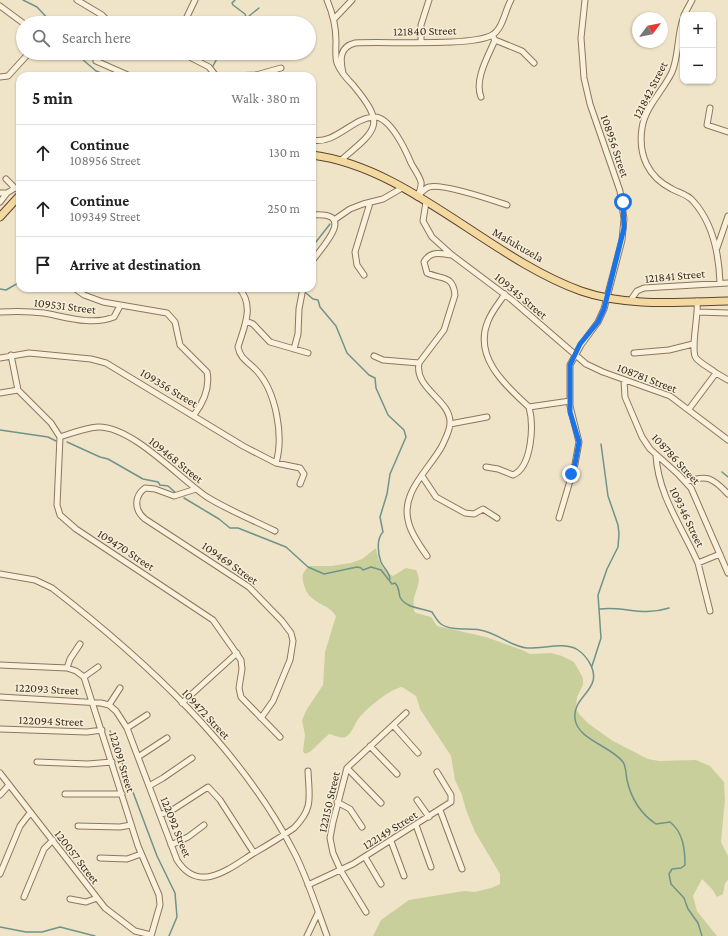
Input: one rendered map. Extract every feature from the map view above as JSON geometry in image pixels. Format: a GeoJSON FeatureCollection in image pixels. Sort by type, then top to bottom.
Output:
{"type":"FeatureCollection","features":[{"type":"Feature","properties":{"kind":"main road","name":"Mafukuzela"},"geometry":{"type":"LineString","coordinates":[[316,156],[341,160],[365,169],[402,188],[552,278],[578,289],[606,298],[630,301],[728,301]]}},
{"type":"Feature","properties":{"kind":"main road"},"geometry":{"type":"LineString","coordinates":[[0,217],[16,199]]}},
{"type":"Feature","properties":{"kind":"street"},"geometry":{"type":"LineString","coordinates":[[77,0],[103,16]]}},
{"type":"Feature","properties":{"kind":"street"},"geometry":{"type":"LineString","coordinates":[[187,16],[195,0]]}},
{"type":"Feature","properties":{"kind":"street"},"geometry":{"type":"LineString","coordinates":[[327,0],[334,19],[336,57],[343,73],[369,106],[374,117],[372,129],[367,138],[341,160]]}},
{"type":"Feature","properties":{"kind":"street"},"geometry":{"type":"LineString","coordinates":[[334,19],[352,0]]}},
{"type":"Feature","properties":{"kind":"street"},"geometry":{"type":"LineString","coordinates":[[420,42],[421,25],[429,0]]}},
{"type":"Feature","properties":{"kind":"street"},"geometry":{"type":"LineString","coordinates":[[481,97],[480,82],[493,38],[511,0]]}},
{"type":"Feature","properties":{"kind":"street","name":"108956 Street"},"geometry":{"type":"LineString","coordinates":[[559,518],[578,452],[579,442],[570,412],[570,370],[580,344],[598,322],[622,240],[624,210],[617,181],[590,104],[584,78],[581,38],[585,0]]}},
{"type":"Feature","properties":{"kind":"street"},"geometry":{"type":"LineString","coordinates":[[686,12],[692,0]]}},
{"type":"Feature","properties":{"kind":"street"},"geometry":{"type":"LineString","coordinates":[[0,6],[16,18]]}},
{"type":"Feature","properties":{"kind":"street","name":"121842 Street"},"geometry":{"type":"LineString","coordinates":[[680,29],[677,54],[671,73],[647,114],[642,128],[642,151],[648,169],[655,178],[687,196],[700,210],[709,226],[717,250],[720,282]]}},
{"type":"Feature","properties":{"kind":"street"},"geometry":{"type":"LineString","coordinates":[[493,38],[522,51],[534,63]]}},
{"type":"Feature","properties":{"kind":"street","name":"121840 Street"},"geometry":{"type":"LineString","coordinates":[[343,73],[341,54],[351,44],[493,38]]}},
{"type":"Feature","properties":{"kind":"street"},"geometry":{"type":"LineString","coordinates":[[0,77],[8,76],[23,60]]}},
{"type":"Feature","properties":{"kind":"street"},"geometry":{"type":"LineString","coordinates":[[196,60],[209,67],[213,72]]}},
{"type":"Feature","properties":{"kind":"street"},"geometry":{"type":"LineString","coordinates":[[96,61],[121,72]]}},
{"type":"Feature","properties":{"kind":"street"},"geometry":{"type":"LineString","coordinates":[[267,72],[281,68]]}},
{"type":"Feature","properties":{"kind":"street"},"geometry":{"type":"LineString","coordinates":[[710,108],[707,125],[728,132]]}},
{"type":"Feature","properties":{"kind":"street"},"geometry":{"type":"LineString","coordinates":[[316,140],[326,140],[351,125],[374,117],[385,122],[407,150],[421,184],[417,197]]}},
{"type":"Feature","properties":{"kind":"street"},"geometry":{"type":"LineString","coordinates":[[6,179],[16,187]]}},
{"type":"Feature","properties":{"kind":"street"},"geometry":{"type":"LineString","coordinates":[[417,197],[426,188],[434,187],[465,193],[507,205]]}},
{"type":"Feature","properties":{"kind":"street"},"geometry":{"type":"LineString","coordinates":[[334,220],[350,209],[383,200],[402,188]]}},
{"type":"Feature","properties":{"kind":"street"},"geometry":{"type":"LineString","coordinates":[[0,193],[7,193],[16,190]]}},
{"type":"Feature","properties":{"kind":"street"},"geometry":{"type":"LineString","coordinates":[[0,202],[7,193]]}},
{"type":"Feature","properties":{"kind":"street","name":"109345 Street"},"geometry":{"type":"LineString","coordinates":[[426,202],[423,217],[426,228],[432,237],[452,255],[505,294],[575,355]]}},
{"type":"Feature","properties":{"kind":"street"},"geometry":{"type":"LineString","coordinates":[[364,275],[357,265],[355,252],[370,203]]}},
{"type":"Feature","properties":{"kind":"street"},"geometry":{"type":"LineString","coordinates":[[316,215],[327,215],[334,220]]}},
{"type":"Feature","properties":{"kind":"street"},"geometry":{"type":"LineString","coordinates":[[717,250],[728,216]]}},
{"type":"Feature","properties":{"kind":"street"},"geometry":{"type":"LineString","coordinates":[[316,256],[334,231],[334,220]]}},
{"type":"Feature","properties":{"kind":"street"},"geometry":{"type":"LineString","coordinates":[[427,556],[411,531],[407,512],[411,491],[440,449],[450,424],[446,410],[420,377],[418,371],[419,363],[444,330],[455,295],[450,281],[444,277],[427,273],[424,262],[426,258],[434,254],[452,255]]}},
{"type":"Feature","properties":{"kind":"street","name":"121841 Street"},"geometry":{"type":"LineString","coordinates":[[630,301],[637,291],[644,288],[720,282],[728,283]]}},
{"type":"Feature","properties":{"kind":"street"},"geometry":{"type":"LineString","coordinates":[[80,292],[84,295],[120,306],[163,311],[171,317],[175,322],[180,345],[207,372],[207,386],[204,397],[201,405],[194,415]]}},
{"type":"Feature","properties":{"kind":"street"},"geometry":{"type":"LineString","coordinates":[[242,292],[248,303],[246,320],[238,347],[244,360],[259,374],[274,403],[279,445],[276,463]]}},
{"type":"Feature","properties":{"kind":"street"},"geometry":{"type":"LineString","coordinates":[[294,349],[298,334],[299,309],[302,292]]}},
{"type":"Feature","properties":{"kind":"street"},"geometry":{"type":"LineString","coordinates":[[486,467],[498,469],[513,476],[518,471],[527,456],[531,444],[532,422],[529,407],[511,390],[486,357],[486,328],[489,319],[505,294]]}},
{"type":"Feature","properties":{"kind":"street"},"geometry":{"type":"LineString","coordinates":[[697,301],[698,312],[693,351],[696,358],[728,380]]}},
{"type":"Feature","properties":{"kind":"street","name":"109531 Street"},"geometry":{"type":"LineString","coordinates":[[0,312],[29,311],[74,320],[102,320],[114,317],[120,306]]}},
{"type":"Feature","properties":{"kind":"street"},"geometry":{"type":"LineString","coordinates":[[698,312],[728,313]]}},
{"type":"Feature","properties":{"kind":"street"},"geometry":{"type":"LineString","coordinates":[[246,320],[253,324],[270,342],[308,353]]}},
{"type":"Feature","properties":{"kind":"street"},"geometry":{"type":"LineString","coordinates":[[634,353],[669,350],[693,344]]}},
{"type":"Feature","properties":{"kind":"street","name":"109356 Street"},"geometry":{"type":"LineString","coordinates":[[0,358],[29,353],[100,361],[116,368],[243,446],[276,463],[302,469],[304,474],[300,484]]}},
{"type":"Feature","properties":{"kind":"street"},"geometry":{"type":"LineString","coordinates":[[11,355],[18,390],[51,423],[60,437]]}},
{"type":"Feature","properties":{"kind":"street","name":"108781 Street"},"geometry":{"type":"LineString","coordinates":[[575,355],[596,370],[663,392],[689,409],[728,440]]}},
{"type":"Feature","properties":{"kind":"street"},"geometry":{"type":"LineString","coordinates":[[374,356],[383,360],[419,363]]}},
{"type":"Feature","properties":{"kind":"street"},"geometry":{"type":"LineString","coordinates":[[689,409],[716,373]]}},
{"type":"Feature","properties":{"kind":"street","name":"108786 Street"},"geometry":{"type":"LineString","coordinates":[[624,380],[623,391],[629,409],[645,442],[656,455],[686,482],[694,495],[728,573]]}},
{"type":"Feature","properties":{"kind":"street"},"geometry":{"type":"LineString","coordinates":[[0,393],[18,390]]}},
{"type":"Feature","properties":{"kind":"street"},"geometry":{"type":"LineString","coordinates":[[529,407],[570,401]]}},
{"type":"Feature","properties":{"kind":"street"},"geometry":{"type":"LineString","coordinates":[[450,424],[487,417]]}},
{"type":"Feature","properties":{"kind":"street","name":"109468 Street"},"geometry":{"type":"LineString","coordinates":[[60,437],[91,428],[100,427],[116,430],[141,444],[196,489],[219,504],[275,531]]}},
{"type":"Feature","properties":{"kind":"street","name":"109470 Street"},"geometry":{"type":"LineString","coordinates":[[60,437],[57,505],[63,519],[209,616],[222,631],[237,653],[242,665],[240,694],[261,718],[280,736]]}},
{"type":"Feature","properties":{"kind":"street","name":"109346 Street"},"geometry":{"type":"LineString","coordinates":[[656,455],[660,485],[677,523],[698,563],[720,554]]}},
{"type":"Feature","properties":{"kind":"street"},"geometry":{"type":"LineString","coordinates":[[422,476],[436,497],[440,500],[465,513],[474,514],[483,508],[497,518]]}},
{"type":"Feature","properties":{"kind":"street"},"geometry":{"type":"LineString","coordinates":[[686,482],[699,477],[707,478],[716,482],[728,494]]}},
{"type":"Feature","properties":{"kind":"street","name":"109469 Street"},"geometry":{"type":"LineString","coordinates":[[196,489],[174,496],[155,489],[144,488],[137,498],[138,510],[145,519],[249,587],[288,629],[293,641],[290,660],[273,702],[261,718]]}},
{"type":"Feature","properties":{"kind":"street"},"geometry":{"type":"LineString","coordinates":[[698,563],[710,611]]}},
{"type":"Feature","properties":{"kind":"street","name":"109472 Street"},"geometry":{"type":"LineString","coordinates":[[0,574],[35,580],[52,588],[136,657],[182,703],[240,767],[296,855],[327,936]]}},
{"type":"Feature","properties":{"kind":"street"},"geometry":{"type":"LineString","coordinates":[[67,668],[70,659],[80,644]]}},
{"type":"Feature","properties":{"kind":"street"},"geometry":{"type":"LineString","coordinates":[[182,703],[237,653]]}},
{"type":"Feature","properties":{"kind":"street"},"geometry":{"type":"LineString","coordinates":[[0,665],[67,668],[76,671],[84,677],[98,667]]}},
{"type":"Feature","properties":{"kind":"street","name":"122091 Street"},"geometry":{"type":"LineString","coordinates":[[84,677],[93,701],[131,825],[160,901],[151,936]]}},
{"type":"Feature","properties":{"kind":"street"},"geometry":{"type":"LineString","coordinates":[[93,701],[109,705],[120,688]]}},
{"type":"Feature","properties":{"kind":"street","name":"122093 Street"},"geometry":{"type":"LineString","coordinates":[[0,697],[93,701]]}},
{"type":"Feature","properties":{"kind":"street","name":"122092 Street"},"geometry":{"type":"LineString","coordinates":[[109,705],[116,711],[127,728],[177,860],[183,868],[194,875],[206,878],[223,873],[284,835],[303,819],[309,808],[308,771]]}},
{"type":"Feature","properties":{"kind":"street","name":"122150 Street"},"geometry":{"type":"LineString","coordinates":[[366,912],[341,871],[333,853],[330,838],[337,802],[347,768],[406,713]]}},
{"type":"Feature","properties":{"kind":"street"},"geometry":{"type":"LineString","coordinates":[[127,728],[146,715]]}},
{"type":"Feature","properties":{"kind":"street"},"geometry":{"type":"LineString","coordinates":[[393,724],[418,753]]}},
{"type":"Feature","properties":{"kind":"street","name":"122094 Street"},"geometry":{"type":"LineString","coordinates":[[0,729],[87,732],[102,730]]}},
{"type":"Feature","properties":{"kind":"street"},"geometry":{"type":"LineString","coordinates":[[138,757],[167,738]]}},
{"type":"Feature","properties":{"kind":"street"},"geometry":{"type":"LineString","coordinates":[[370,746],[397,774]]}},
{"type":"Feature","properties":{"kind":"street"},"geometry":{"type":"LineString","coordinates":[[149,786],[192,758]]}},
{"type":"Feature","properties":{"kind":"street"},"geometry":{"type":"LineString","coordinates":[[37,762],[88,764],[112,762]]}},
{"type":"Feature","properties":{"kind":"street"},"geometry":{"type":"LineString","coordinates":[[347,768],[381,803]]}},
{"type":"Feature","properties":{"kind":"street","name":"122149 Street"},"geometry":{"type":"LineString","coordinates":[[308,885],[341,871],[365,858],[450,802],[452,798],[437,772]]}},
{"type":"Feature","properties":{"kind":"street","name":"120057 Street"},"geometry":{"type":"LineString","coordinates":[[0,773],[105,908],[135,931],[151,936]]}},
{"type":"Feature","properties":{"kind":"street"},"geometry":{"type":"LineString","coordinates":[[0,794],[9,785]]}},
{"type":"Feature","properties":{"kind":"street"},"geometry":{"type":"LineString","coordinates":[[160,815],[174,809],[208,787],[220,800],[254,853]]}},
{"type":"Feature","properties":{"kind":"street"},"geometry":{"type":"LineString","coordinates":[[65,794],[122,794]]}},
{"type":"Feature","properties":{"kind":"street"},"geometry":{"type":"LineString","coordinates":[[417,800],[429,817]]}},
{"type":"Feature","properties":{"kind":"street"},"geometry":{"type":"LineString","coordinates":[[337,802],[350,809],[362,827]]}},
{"type":"Feature","properties":{"kind":"street"},"geometry":{"type":"LineString","coordinates":[[440,810],[462,870]]}},
{"type":"Feature","properties":{"kind":"street"},"geometry":{"type":"LineString","coordinates":[[0,874],[20,826],[30,812]]}},
{"type":"Feature","properties":{"kind":"street"},"geometry":{"type":"LineString","coordinates":[[78,826],[120,827],[131,825]]}},
{"type":"Feature","properties":{"kind":"street"},"geometry":{"type":"LineString","coordinates":[[171,846],[188,837],[204,825]]}},
{"type":"Feature","properties":{"kind":"street"},"geometry":{"type":"LineString","coordinates":[[416,825],[431,867]]}},
{"type":"Feature","properties":{"kind":"street"},"geometry":{"type":"LineString","coordinates":[[24,897],[44,849],[53,840]]}},
{"type":"Feature","properties":{"kind":"street"},"geometry":{"type":"LineString","coordinates":[[391,841],[404,876]]}},
{"type":"Feature","properties":{"kind":"street"},"geometry":{"type":"LineString","coordinates":[[100,858],[127,859],[141,854]]}},
{"type":"Feature","properties":{"kind":"street"},"geometry":{"type":"LineString","coordinates":[[365,858],[381,884]]}},
{"type":"Feature","properties":{"kind":"street"},"geometry":{"type":"LineString","coordinates":[[70,899],[86,902],[96,898]]}},
{"type":"Feature","properties":{"kind":"street"},"geometry":{"type":"LineString","coordinates":[[307,936],[318,913]]}},
{"type":"Feature","properties":{"kind":"green space"},"geometry":{"type":"Polygon","coordinates":[[[376,548],[383,568],[389,574],[393,576],[406,568],[416,570],[419,581],[414,598],[414,611],[416,613],[431,617],[437,626],[486,637],[530,654],[551,653],[562,656],[574,662],[583,678],[583,685],[577,697],[576,708],[579,714],[589,724],[613,741],[648,759],[659,761],[696,760],[710,766],[724,782],[725,799],[721,842],[728,856],[728,880],[725,883],[723,894],[717,897],[712,889],[702,879],[693,896],[697,911],[717,936],[373,936],[381,920],[409,900],[464,891],[475,892],[500,884],[500,874],[475,832],[466,810],[462,795],[455,780],[451,756],[420,709],[416,696],[402,687],[397,688],[367,709],[347,736],[340,737],[329,734],[310,752],[305,754],[303,751],[305,735],[302,720],[307,709],[323,685],[325,652],[336,616],[330,609],[317,602],[309,595],[303,583],[303,574],[309,566],[331,566],[351,563],[362,559],[376,548]]]}},
{"type":"Feature","properties":{"kind":"waterway"},"geometry":{"type":"LineString","coordinates":[[23,0],[37,7],[45,16]]}},
{"type":"Feature","properties":{"kind":"waterway"},"geometry":{"type":"LineString","coordinates":[[235,0],[232,3],[233,5],[246,16]]}},
{"type":"Feature","properties":{"kind":"waterway"},"geometry":{"type":"LineString","coordinates":[[249,16],[259,8]]}},
{"type":"Feature","properties":{"kind":"waterway"},"geometry":{"type":"LineString","coordinates":[[83,60],[99,72]]}},
{"type":"Feature","properties":{"kind":"waterway"},"geometry":{"type":"LineString","coordinates":[[213,66],[216,60]]}},
{"type":"Feature","properties":{"kind":"waterway"},"geometry":{"type":"LineString","coordinates":[[316,242],[330,224]]}},
{"type":"Feature","properties":{"kind":"waterway"},"geometry":{"type":"LineString","coordinates":[[0,289],[6,290],[16,284]]}},
{"type":"Feature","properties":{"kind":"waterway"},"geometry":{"type":"LineString","coordinates":[[306,293],[313,299],[318,300],[320,307],[336,326],[347,353],[369,375],[375,378],[376,388],[388,415],[404,430],[406,437],[390,474],[387,494],[380,517],[383,532],[378,542],[379,555],[390,579]]}},
{"type":"Feature","properties":{"kind":"waterway"},"geometry":{"type":"LineString","coordinates":[[0,430],[48,437],[56,441]]}},
{"type":"Feature","properties":{"kind":"waterway"},"geometry":{"type":"LineString","coordinates":[[67,442],[100,457],[108,459],[143,479],[168,486],[176,493]]}},
{"type":"Feature","properties":{"kind":"waterway"},"geometry":{"type":"LineString","coordinates":[[592,666],[601,638],[598,595],[607,569],[618,547],[619,534],[618,525],[608,496],[601,444]]}},
{"type":"Feature","properties":{"kind":"waterway"},"geometry":{"type":"LineString","coordinates":[[722,472],[728,477]]}},
{"type":"Feature","properties":{"kind":"waterway"},"geometry":{"type":"LineString","coordinates":[[184,498],[219,519],[230,528],[238,528],[286,547],[308,567],[324,574],[357,567],[363,570],[371,567],[381,570],[392,584],[395,583],[397,585],[402,601],[410,606],[432,612],[441,624],[450,628],[486,631],[521,647],[533,648],[567,646],[578,650],[590,664],[594,677],[591,686],[576,707],[575,719],[577,726],[588,738],[611,751],[623,762],[631,793],[641,810],[656,824],[670,822],[678,831],[684,847],[685,865],[681,868],[672,869],[669,874],[671,884],[684,898],[688,909],[698,923],[702,936]]}},
{"type":"Feature","properties":{"kind":"waterway"},"geometry":{"type":"LineString","coordinates":[[600,609],[609,608],[650,612],[669,608]]}},
{"type":"Feature","properties":{"kind":"waterway"},"geometry":{"type":"LineString","coordinates":[[110,731],[157,856],[175,893],[177,917],[169,936]]}},
{"type":"Feature","properties":{"kind":"waterway"},"geometry":{"type":"LineString","coordinates":[[0,927],[26,932],[42,932],[60,927],[95,936]]}},
{"type":"Feature","properties":{"kind":"route"},"geometry":{"type":"LineString","coordinates":[[571,474],[578,452],[579,442],[570,412],[570,365],[580,344],[598,322],[604,309],[622,240],[624,228],[623,202]]}}]}
